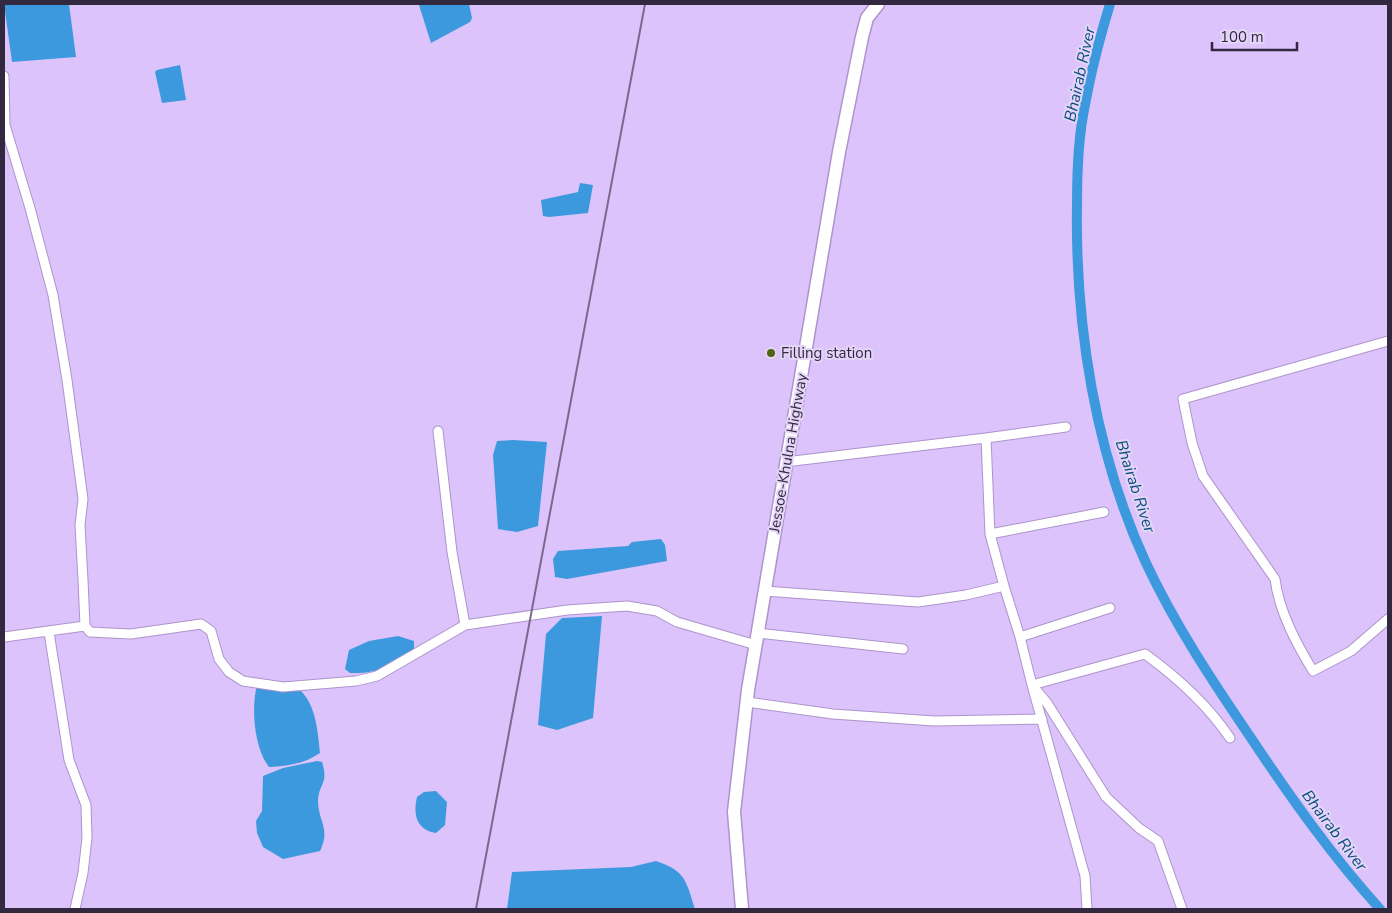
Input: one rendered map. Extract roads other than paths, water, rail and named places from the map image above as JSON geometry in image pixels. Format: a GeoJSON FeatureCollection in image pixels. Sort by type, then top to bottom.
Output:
{"type":"FeatureCollection","features":[{"type":"Feature","properties":{"kind":"highway","name":"Jessoe-Khulna Highway"},"geometry":{"type":"LineString","coordinates":[[742,909],[734,812],[747,702],[785,462],[839,152],[867,18],[878,4]]}},
{"type":"Feature","properties":{"kind":"street"},"geometry":{"type":"LineString","coordinates":[[867,18],[870,4]]}},
{"type":"Feature","properties":{"kind":"street"},"geometry":{"type":"LineString","coordinates":[[4,76],[5,125],[30,208],[53,295],[67,380],[83,499],[80,524],[85,626],[90,632],[131,634],[201,624],[211,630],[220,659],[229,672],[243,681],[283,687],[356,681],[377,676],[464,625],[567,610],[627,606],[658,611],[677,622],[757,639],[903,649]]}},
{"type":"Feature","properties":{"kind":"street"},"geometry":{"type":"LineString","coordinates":[[1388,341],[1184,399],[1192,442],[1203,476],[1275,579],[1277,597],[1299,649],[1313,671],[1351,651],[1388,619]]}},
{"type":"Feature","properties":{"kind":"street"},"geometry":{"type":"LineString","coordinates":[[785,462],[1066,427]]}},
{"type":"Feature","properties":{"kind":"street"},"geometry":{"type":"LineString","coordinates":[[438,431],[452,552],[464,625]]}},
{"type":"Feature","properties":{"kind":"street"},"geometry":{"type":"LineString","coordinates":[[986,438],[990,534],[1085,876],[1087,909]]}},
{"type":"Feature","properties":{"kind":"street"},"geometry":{"type":"LineString","coordinates":[[990,534],[1104,512]]}},
{"type":"Feature","properties":{"kind":"street"},"geometry":{"type":"LineString","coordinates":[[764,591],[918,602],[966,595],[1004,586]]}},
{"type":"Feature","properties":{"kind":"street"},"geometry":{"type":"LineString","coordinates":[[1020,637],[1110,608]]}},
{"type":"Feature","properties":{"kind":"street"},"geometry":{"type":"LineString","coordinates":[[4,637],[85,626]]}},
{"type":"Feature","properties":{"kind":"street"},"geometry":{"type":"LineString","coordinates":[[49,632],[69,760],[86,804],[87,838],[84,873],[75,909]]}},
{"type":"Feature","properties":{"kind":"street"},"geometry":{"type":"LineString","coordinates":[[1032,685],[1145,654],[1192,692],[1217,719],[1230,738]]}},
{"type":"Feature","properties":{"kind":"street"},"geometry":{"type":"LineString","coordinates":[[1032,685],[1047,703],[1106,797],[1139,828],[1158,842],[1182,909]]}},
{"type":"Feature","properties":{"kind":"street"},"geometry":{"type":"LineString","coordinates":[[747,702],[833,714],[934,721],[1042,719]]}},
{"type":"Feature","properties":{"kind":"water"},"geometry":{"type":"Polygon","coordinates":[[[4,4],[69,4],[76,57],[12,62],[4,4]]]}},
{"type":"Feature","properties":{"kind":"water"},"geometry":{"type":"Polygon","coordinates":[[[469,4],[472,18],[470,22],[431,43],[419,5],[469,4]]]}},
{"type":"Feature","properties":{"kind":"water"},"geometry":{"type":"Polygon","coordinates":[[[180,65],[186,100],[162,103],[155,72],[180,65]]]}},
{"type":"Feature","properties":{"kind":"water"},"geometry":{"type":"Polygon","coordinates":[[[580,183],[593,185],[588,213],[543,216],[541,200],[578,192],[580,183]]]}},
{"type":"Feature","properties":{"kind":"water"},"geometry":{"type":"Polygon","coordinates":[[[497,441],[547,442],[538,526],[517,532],[498,529],[493,455],[497,441]]]}},
{"type":"Feature","properties":{"kind":"water"},"geometry":{"type":"Polygon","coordinates":[[[661,539],[665,545],[667,561],[567,579],[555,577],[553,559],[558,551],[628,546],[632,542],[661,539]]]}},
{"type":"Feature","properties":{"kind":"water"},"geometry":{"type":"Polygon","coordinates":[[[602,616],[593,718],[557,730],[538,725],[546,634],[562,618],[602,616]]]}},
{"type":"Feature","properties":{"kind":"water"},"geometry":{"type":"Polygon","coordinates":[[[398,636],[414,641],[414,650],[391,665],[377,670],[350,673],[345,669],[349,650],[369,641],[398,636]]]}},
{"type":"Feature","properties":{"kind":"water"},"geometry":{"type":"Polygon","coordinates":[[[257,685],[300,690],[310,703],[313,711],[320,753],[296,764],[269,767],[260,749],[255,728],[254,705],[257,685]]]}},
{"type":"Feature","properties":{"kind":"water"},"geometry":{"type":"Polygon","coordinates":[[[317,761],[322,762],[324,769],[324,779],[318,800],[324,831],[323,843],[320,851],[283,859],[263,847],[257,833],[256,821],[262,811],[263,776],[283,768],[317,761]]]}},
{"type":"Feature","properties":{"kind":"water"},"geometry":{"type":"Polygon","coordinates":[[[436,791],[447,802],[445,825],[436,833],[424,829],[420,825],[415,809],[417,797],[424,792],[436,791]]]}},
{"type":"Feature","properties":{"kind":"water"},"geometry":{"type":"Polygon","coordinates":[[[656,861],[679,873],[687,884],[695,909],[507,909],[512,872],[631,867],[656,861]]]}},
{"type":"Feature","properties":{"kind":"waterway","name":"Bhairab River"},"geometry":{"type":"LineString","coordinates":[[1110,4],[1087,92],[1081,129],[1077,180],[1077,250],[1080,296],[1092,388],[1113,478],[1128,521],[1146,563],[1169,609],[1195,653],[1297,804],[1345,868],[1380,909]]}},
{"type":"Feature","properties":{"kind":"railway"},"geometry":{"type":"LineString","coordinates":[[476,909],[645,4]]}},
{"type":"Feature","properties":{"kind":"place","name":"Filling station"},"geometry":{"type":"Point","coordinates":[771,353]}}]}
